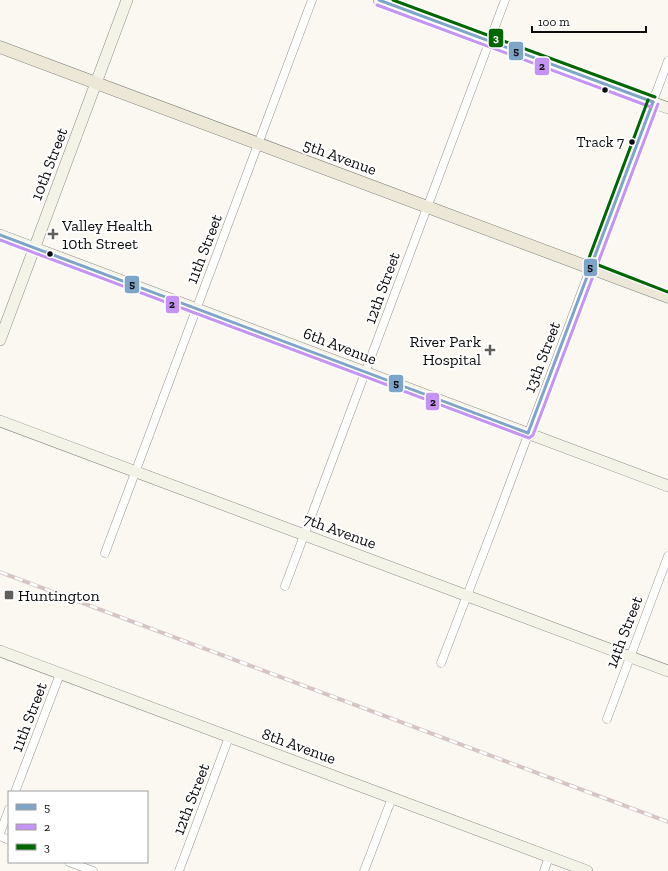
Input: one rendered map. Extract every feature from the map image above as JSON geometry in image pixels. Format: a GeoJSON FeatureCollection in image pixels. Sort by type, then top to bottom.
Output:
{"type":"FeatureCollection","features":[{"type":"Feature","properties":{"kind":"main road","name":"5th Avenue"},"geometry":{"type":"LineString","coordinates":[[0,47],[668,296]]}},
{"type":"Feature","properties":{"kind":"street","name":"10th Street"},"geometry":{"type":"LineString","coordinates":[[0,340],[127,0]]}},
{"type":"Feature","properties":{"kind":"street","name":"11th Street"},"geometry":{"type":"LineString","coordinates":[[105,553],[312,0]]}},
{"type":"Feature","properties":{"kind":"street"},"geometry":{"type":"LineString","coordinates":[[379,0],[668,108]]}},
{"type":"Feature","properties":{"kind":"street","name":"12th Street"},"geometry":{"type":"LineString","coordinates":[[285,586],[505,0]]}},
{"type":"Feature","properties":{"kind":"street","name":"13th Street"},"geometry":{"type":"LineString","coordinates":[[441,663],[591,268],[668,60]]}},
{"type":"Feature","properties":{"kind":"street","name":"6th Avenue"},"geometry":{"type":"LineString","coordinates":[[0,236],[668,486]]}},
{"type":"Feature","properties":{"kind":"street","name":"7th Avenue"},"geometry":{"type":"LineString","coordinates":[[0,421],[668,671]]}},
{"type":"Feature","properties":{"kind":"street","name":"14th Street"},"geometry":{"type":"LineString","coordinates":[[607,719],[668,556]]}},
{"type":"Feature","properties":{"kind":"street","name":"8th Avenue"},"geometry":{"type":"LineString","coordinates":[[0,651],[587,871]]}},
{"type":"Feature","properties":{"kind":"street","name":"11th Street"},"geometry":{"type":"LineString","coordinates":[[16,791],[60,674]]}},
{"type":"Feature","properties":{"kind":"street","name":"12th Street"},"geometry":{"type":"LineString","coordinates":[[179,871],[229,737]]}},
{"type":"Feature","properties":{"kind":"street"},"geometry":{"type":"LineString","coordinates":[[364,871],[392,798]]}},
{"type":"Feature","properties":{"kind":"street"},"geometry":{"type":"LineString","coordinates":[[0,835],[8,812]]}},
{"type":"Feature","properties":{"kind":"street"},"geometry":{"type":"LineString","coordinates":[[544,871],[549,857]]}},
{"type":"Feature","properties":{"kind":"street"},"geometry":{"type":"LineString","coordinates":[[72,863],[94,871]]}},
{"type":"Feature","properties":{"kind":"railway"},"geometry":{"type":"LineString","coordinates":[[0,572],[668,822]]}},
{"type":"Feature","properties":{"kind":"transit line","name":"5"},"geometry":{"type":"LineString","coordinates":[[379,0],[653,102]]}},
{"type":"Feature","properties":{"kind":"transit line","name":"3"},"geometry":{"type":"LineString","coordinates":[[393,0],[655,97]]}},
{"type":"Feature","properties":{"kind":"transit line","name":"2"},"geometry":{"type":"LineString","coordinates":[[377,5],[651,107]]}},
{"type":"Feature","properties":{"kind":"transit line","name":"3"},"geometry":{"type":"LineString","coordinates":[[586,266],[648,100]]}},
{"type":"Feature","properties":{"kind":"transit line","name":"5"},"geometry":{"type":"LineString","coordinates":[[528,433],[653,102]]}},
{"type":"Feature","properties":{"kind":"transit line","name":"2"},"geometry":{"type":"LineString","coordinates":[[0,240],[529,438],[533,435],[658,104]]}},
{"type":"Feature","properties":{"kind":"transit line","name":"5"},"geometry":{"type":"LineString","coordinates":[[0,235],[528,433]]}},
{"type":"Feature","properties":{"kind":"transit line","name":"3"},"geometry":{"type":"LineString","coordinates":[[593,263],[668,292]]}},
{"type":"Feature","properties":{"kind":"place","name":"Track 7"},"geometry":{"type":"Point","coordinates":[632,142]}},
{"type":"Feature","properties":{"kind":"place","name":"Valley Health 10th Street"},"geometry":{"type":"Point","coordinates":[53,234]}},
{"type":"Feature","properties":{"kind":"place","name":"River Park Hospital"},"geometry":{"type":"Point","coordinates":[490,350]}},
{"type":"Feature","properties":{"kind":"place","name":"Huntington"},"geometry":{"type":"Point","coordinates":[9,595]}}]}
